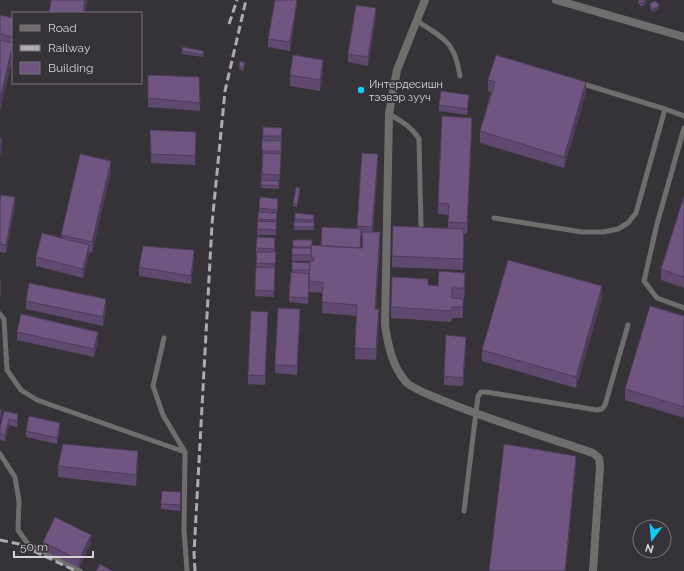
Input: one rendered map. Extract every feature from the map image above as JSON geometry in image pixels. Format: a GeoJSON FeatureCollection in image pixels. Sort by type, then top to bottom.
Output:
{"type":"FeatureCollection","features":[{"type":"Feature","properties":{"kind":"street"},"geometry":{"type":"LineString","coordinates":[[425,0],[397,70],[389,114],[385,326],[388,344],[398,369],[407,383],[422,391],[477,414],[593,453],[599,458],[600,466],[593,571]]}},
{"type":"Feature","properties":{"kind":"street"},"geometry":{"type":"LineString","coordinates":[[556,0],[684,37]]}},
{"type":"Feature","properties":{"kind":"lane"},"geometry":{"type":"LineString","coordinates":[[417,21],[439,35],[451,46],[458,62],[460,76]]}},
{"type":"Feature","properties":{"kind":"lane"},"geometry":{"type":"LineString","coordinates":[[574,81],[684,116]]}},
{"type":"Feature","properties":{"kind":"lane"},"geometry":{"type":"LineString","coordinates":[[494,218],[582,232],[603,232],[618,229],[628,223],[636,213],[665,109]]}},
{"type":"Feature","properties":{"kind":"lane"},"geometry":{"type":"LineString","coordinates":[[389,114],[406,124],[419,139],[420,226]]}},
{"type":"Feature","properties":{"kind":"lane"},"geometry":{"type":"LineString","coordinates":[[684,128],[644,281],[658,298],[684,308]]}},
{"type":"Feature","properties":{"kind":"lane"},"geometry":{"type":"LineString","coordinates":[[0,314],[4,319],[7,370],[21,390],[37,400],[185,452]]}},
{"type":"Feature","properties":{"kind":"lane"},"geometry":{"type":"LineString","coordinates":[[464,511],[478,396],[481,392],[597,410],[602,409],[605,405],[628,325]]}},
{"type":"Feature","properties":{"kind":"lane"},"geometry":{"type":"LineString","coordinates":[[164,338],[153,386],[163,415],[185,452],[184,530],[187,571]]}},
{"type":"Feature","properties":{"kind":"lane"},"geometry":{"type":"LineString","coordinates":[[0,454],[15,477],[19,501],[18,530],[28,544],[80,571]]}},
{"type":"Feature","properties":{"kind":"building"},"geometry":{"type":"Polygon","coordinates":[[[51,0],[85,0],[83,12],[49,12],[51,0]]]}},
{"type":"Feature","properties":{"kind":"building"},"geometry":{"type":"Polygon","coordinates":[[[275,0],[297,0],[290,42],[268,39],[275,0]]]}},
{"type":"Feature","properties":{"kind":"building"},"geometry":{"type":"Polygon","coordinates":[[[638,0],[646,0],[641,3],[638,0]]]}},
{"type":"Feature","properties":{"kind":"building"},"geometry":{"type":"Polygon","coordinates":[[[655,1],[659,5],[653,9],[650,5],[655,1]]]}},
{"type":"Feature","properties":{"kind":"building"},"geometry":{"type":"Polygon","coordinates":[[[356,5],[376,8],[368,57],[348,54],[356,5]]]}},
{"type":"Feature","properties":{"kind":"building"},"geometry":{"type":"Polygon","coordinates":[[[0,15],[12,18],[12,37],[0,34],[0,15]]]}},
{"type":"Feature","properties":{"kind":"building"},"geometry":{"type":"Polygon","coordinates":[[[0,40],[12,43],[12,47],[0,100],[0,40]]]}},
{"type":"Feature","properties":{"kind":"building"},"geometry":{"type":"Polygon","coordinates":[[[183,47],[204,51],[203,55],[182,51],[183,47]]]}},
{"type":"Feature","properties":{"kind":"building"},"geometry":{"type":"Polygon","coordinates":[[[293,55],[323,60],[320,80],[290,75],[293,55]]]}},
{"type":"Feature","properties":{"kind":"building"},"geometry":{"type":"Polygon","coordinates":[[[496,55],[586,82],[564,157],[480,131],[495,82],[488,80],[496,55]]]}},
{"type":"Feature","properties":{"kind":"building"},"geometry":{"type":"Polygon","coordinates":[[[240,61],[245,63],[243,68],[239,66],[240,61]]]}},
{"type":"Feature","properties":{"kind":"building"},"geometry":{"type":"Polygon","coordinates":[[[148,75],[199,77],[200,103],[148,98],[148,75]]]}},
{"type":"Feature","properties":{"kind":"building"},"geometry":{"type":"Polygon","coordinates":[[[441,91],[469,95],[467,109],[439,105],[441,91]]]}},
{"type":"Feature","properties":{"kind":"building"},"geometry":{"type":"Polygon","coordinates":[[[442,116],[472,118],[467,223],[448,222],[449,204],[438,203],[442,116]]]}},
{"type":"Feature","properties":{"kind":"building"},"geometry":{"type":"Polygon","coordinates":[[[263,127],[282,128],[281,136],[263,136],[263,127]]]}},
{"type":"Feature","properties":{"kind":"building"},"geometry":{"type":"Polygon","coordinates":[[[150,130],[196,132],[195,156],[151,154],[150,130]]]}},
{"type":"Feature","properties":{"kind":"building"},"geometry":{"type":"Polygon","coordinates":[[[262,140],[281,141],[281,151],[262,151],[262,140]]]}},
{"type":"Feature","properties":{"kind":"building"},"geometry":{"type":"Polygon","coordinates":[[[263,153],[281,154],[280,175],[262,174],[263,153]]]}},
{"type":"Feature","properties":{"kind":"building"},"geometry":{"type":"Polygon","coordinates":[[[362,153],[378,154],[372,227],[357,226],[362,153]]]}},
{"type":"Feature","properties":{"kind":"building"},"geometry":{"type":"Polygon","coordinates":[[[80,154],[111,161],[92,242],[61,235],[80,154]]]}},
{"type":"Feature","properties":{"kind":"building"},"geometry":{"type":"Polygon","coordinates":[[[261,180],[279,181],[279,186],[261,185],[261,180]]]}},
{"type":"Feature","properties":{"kind":"building"},"geometry":{"type":"Polygon","coordinates":[[[296,187],[300,188],[297,204],[293,203],[296,187]]]}},
{"type":"Feature","properties":{"kind":"building"},"geometry":{"type":"Polygon","coordinates":[[[1,195],[15,197],[6,245],[0,244],[1,195]]]}},
{"type":"Feature","properties":{"kind":"building"},"geometry":{"type":"Polygon","coordinates":[[[684,196],[684,277],[661,269],[684,196]]]}},
{"type":"Feature","properties":{"kind":"building"},"geometry":{"type":"Polygon","coordinates":[[[260,197],[278,199],[277,210],[259,208],[260,197]]]}},
{"type":"Feature","properties":{"kind":"building"},"geometry":{"type":"Polygon","coordinates":[[[258,212],[277,213],[276,220],[258,219],[258,212]]]}},
{"type":"Feature","properties":{"kind":"building"},"geometry":{"type":"Polygon","coordinates":[[[295,213],[314,215],[313,220],[295,219],[295,213]]]}},
{"type":"Feature","properties":{"kind":"building"},"geometry":{"type":"Polygon","coordinates":[[[258,221],[276,222],[276,230],[257,229],[258,221]]]}},
{"type":"Feature","properties":{"kind":"building"},"geometry":{"type":"Polygon","coordinates":[[[294,222],[314,222],[314,227],[294,227],[294,222]]]}},
{"type":"Feature","properties":{"kind":"building"},"geometry":{"type":"Polygon","coordinates":[[[393,226],[464,229],[463,259],[392,256],[393,226]]]}},
{"type":"Feature","properties":{"kind":"building"},"geometry":{"type":"Polygon","coordinates":[[[322,227],[361,229],[360,248],[321,246],[322,227]]]}},
{"type":"Feature","properties":{"kind":"building"},"geometry":{"type":"Polygon","coordinates":[[[362,232],[380,232],[375,309],[379,309],[376,349],[355,348],[357,305],[322,302],[323,282],[309,281],[310,261],[314,261],[314,258],[311,257],[311,245],[363,248],[362,232]]]}},
{"type":"Feature","properties":{"kind":"building"},"geometry":{"type":"Polygon","coordinates":[[[42,233],[89,245],[83,269],[36,257],[42,233]]]}},
{"type":"Feature","properties":{"kind":"building"},"geometry":{"type":"Polygon","coordinates":[[[257,237],[275,238],[274,249],[256,248],[257,237]]]}},
{"type":"Feature","properties":{"kind":"building"},"geometry":{"type":"Polygon","coordinates":[[[293,240],[312,240],[312,245],[311,247],[293,247],[293,240]]]}},
{"type":"Feature","properties":{"kind":"building"},"geometry":{"type":"Polygon","coordinates":[[[143,246],[194,250],[191,276],[139,267],[143,246]]]}},
{"type":"Feature","properties":{"kind":"building"},"geometry":{"type":"Polygon","coordinates":[[[292,248],[311,248],[311,255],[292,255],[292,248]]]}},
{"type":"Feature","properties":{"kind":"building"},"geometry":{"type":"Polygon","coordinates":[[[257,252],[276,252],[275,264],[256,263],[257,252]]]}},
{"type":"Feature","properties":{"kind":"building"},"geometry":{"type":"Polygon","coordinates":[[[508,260],[602,286],[576,377],[482,350],[508,260]]]}},
{"type":"Feature","properties":{"kind":"building"},"geometry":{"type":"Polygon","coordinates":[[[292,262],[310,263],[309,270],[292,270],[292,262]]]}},
{"type":"Feature","properties":{"kind":"building"},"geometry":{"type":"Polygon","coordinates":[[[256,267],[275,268],[274,291],[255,290],[256,267]]]}},
{"type":"Feature","properties":{"kind":"building"},"geometry":{"type":"Polygon","coordinates":[[[439,271],[465,273],[464,288],[452,288],[452,298],[463,299],[463,307],[452,307],[451,311],[391,307],[392,277],[428,279],[428,285],[438,286],[439,271]]]}},
{"type":"Feature","properties":{"kind":"building"},"geometry":{"type":"Polygon","coordinates":[[[291,272],[309,274],[308,298],[289,297],[291,272]]]}},
{"type":"Feature","properties":{"kind":"building"},"geometry":{"type":"Polygon","coordinates":[[[29,283],[106,299],[103,317],[26,301],[29,283]]]}},
{"type":"Feature","properties":{"kind":"building"},"geometry":{"type":"Polygon","coordinates":[[[650,306],[684,316],[684,407],[625,389],[650,306]]]}},
{"type":"Feature","properties":{"kind":"building"},"geometry":{"type":"Polygon","coordinates":[[[278,308],[300,309],[297,366],[275,365],[278,308]]]}},
{"type":"Feature","properties":{"kind":"building"},"geometry":{"type":"Polygon","coordinates":[[[251,311],[268,312],[265,376],[248,375],[251,311]]]}},
{"type":"Feature","properties":{"kind":"building"},"geometry":{"type":"Polygon","coordinates":[[[21,314],[98,332],[94,349],[17,332],[21,314]]]}},
{"type":"Feature","properties":{"kind":"building"},"geometry":{"type":"Polygon","coordinates":[[[446,335],[466,337],[463,378],[444,376],[446,335]]]}},
{"type":"Feature","properties":{"kind":"building"},"geometry":{"type":"Polygon","coordinates":[[[4,411],[18,414],[17,421],[9,419],[5,435],[0,434],[4,411]]]}},
{"type":"Feature","properties":{"kind":"building"},"geometry":{"type":"Polygon","coordinates":[[[29,416],[60,423],[57,438],[26,431],[29,416]]]}},
{"type":"Feature","properties":{"kind":"building"},"geometry":{"type":"Polygon","coordinates":[[[63,444],[138,451],[136,475],[58,466],[63,444]]]}},
{"type":"Feature","properties":{"kind":"building"},"geometry":{"type":"Polygon","coordinates":[[[504,444],[576,456],[565,571],[489,571],[504,444]]]}},
{"type":"Feature","properties":{"kind":"building"},"geometry":{"type":"Polygon","coordinates":[[[162,491],[181,492],[180,505],[161,504],[162,491]]]}},
{"type":"Feature","properties":{"kind":"building"},"geometry":{"type":"Polygon","coordinates":[[[55,517],[91,535],[79,560],[43,542],[55,517]]]}},
{"type":"Feature","properties":{"kind":"building"},"geometry":{"type":"Polygon","coordinates":[[[100,564],[112,571],[96,571],[100,564]]]}},
{"type":"Feature","properties":{"kind":"railway"},"geometry":{"type":"LineString","coordinates":[[229,24],[237,0]]}},
{"type":"Feature","properties":{"kind":"railway"},"geometry":{"type":"LineString","coordinates":[[195,571],[194,553],[212,224],[225,91],[246,0]]}},
{"type":"Feature","properties":{"kind":"railway"},"geometry":{"type":"LineString","coordinates":[[0,540],[19,544],[76,571]]}},
{"type":"Feature","properties":{"kind":"place","name":"Интердесишн тээвэр зууч"},"geometry":{"type":"Point","coordinates":[361,90]}}]}
